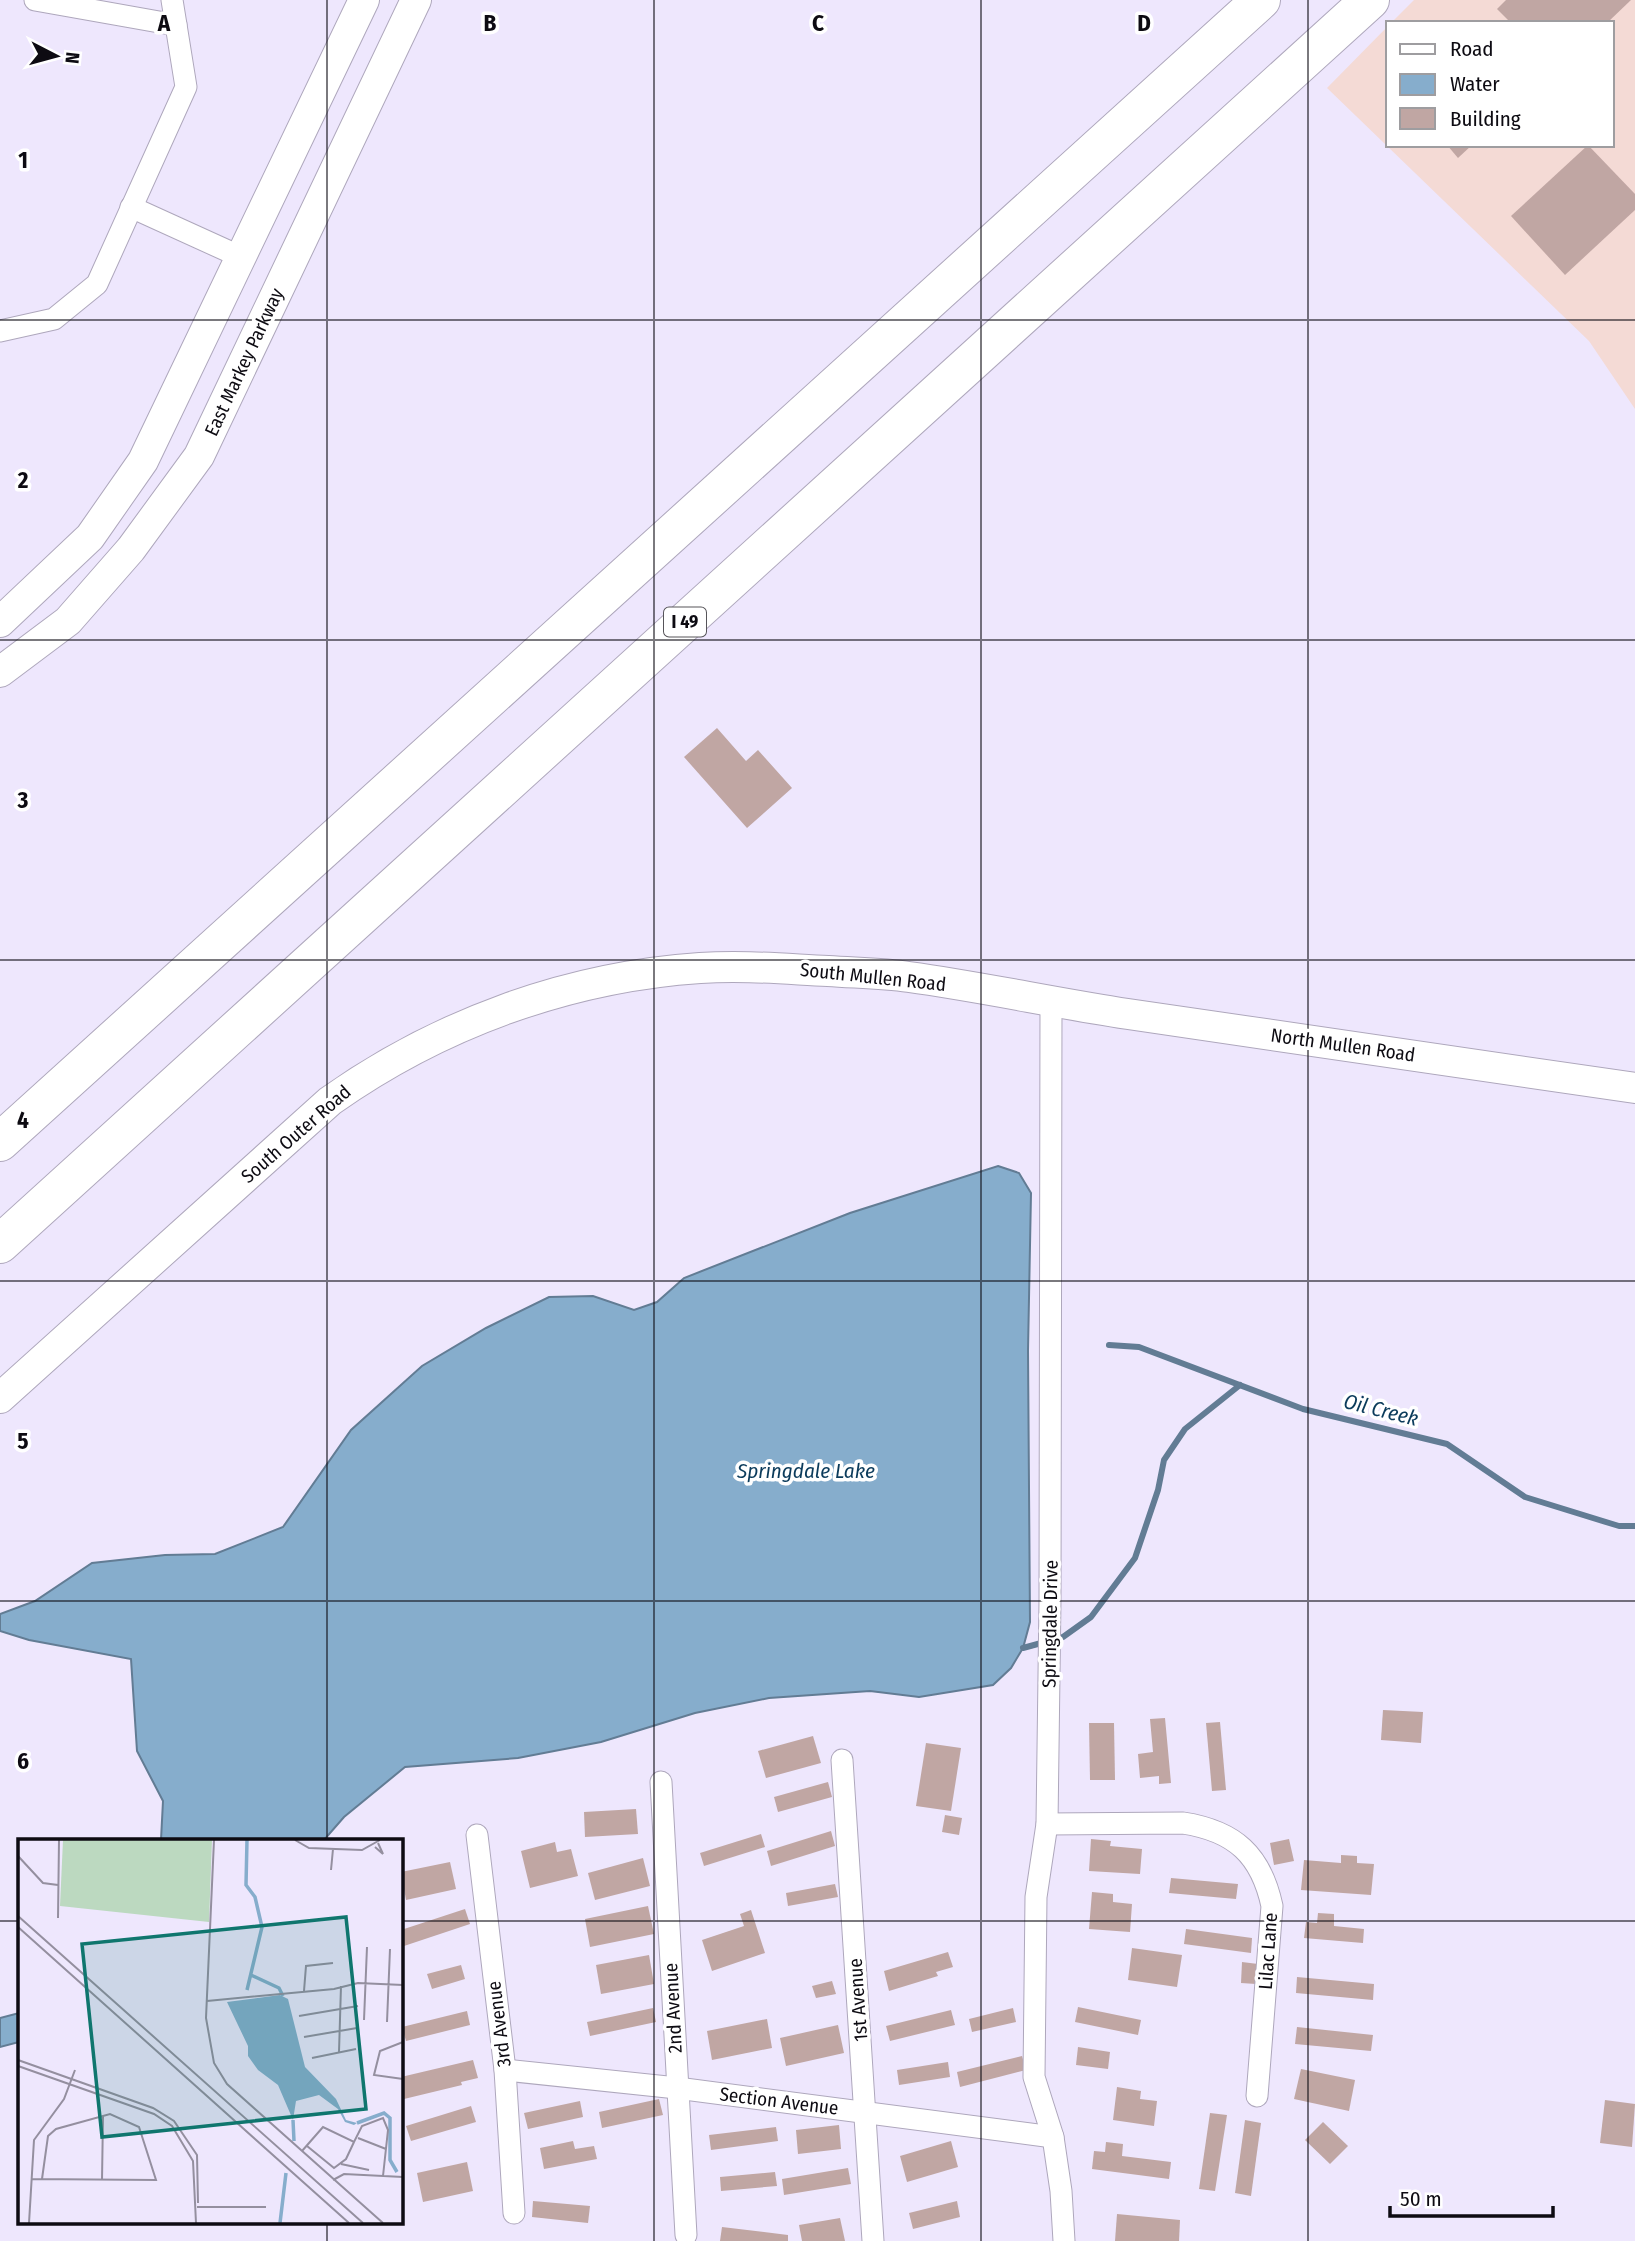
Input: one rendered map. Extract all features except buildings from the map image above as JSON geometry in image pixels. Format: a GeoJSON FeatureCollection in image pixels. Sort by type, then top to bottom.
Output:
{"type":"FeatureCollection","features":[{"type":"Feature","properties":{"kind":"highway"},"geometry":{"type":"LineString","coordinates":[[0,1142],[1261,0]]}},
{"type":"Feature","properties":{"kind":"highway","name":"I 49"},"geometry":{"type":"LineString","coordinates":[[0,1244],[1370,0]]}},
{"type":"Feature","properties":{"kind":"street"},"geometry":{"type":"LineString","coordinates":[[35,0],[176,25]]}},
{"type":"Feature","properties":{"kind":"street"},"geometry":{"type":"LineString","coordinates":[[0,331],[54,319],[97,284],[186,87],[172,0]]}},
{"type":"Feature","properties":{"kind":"street"},"geometry":{"type":"LineString","coordinates":[[0,622],[90,537],[143,461],[363,0]]}},
{"type":"Feature","properties":{"kind":"street","name":"East Markey Parkway"},"geometry":{"type":"LineString","coordinates":[[0,672],[68,621],[131,549],[199,456],[416,0]]}},
{"type":"Feature","properties":{"kind":"street"},"geometry":{"type":"LineString","coordinates":[[131,207],[241,257]]}},
{"type":"Feature","properties":{"kind":"street","name":"South Mullen Road"},"geometry":{"type":"LineString","coordinates":[[736,967],[907,977],[1051,1003]]}},
{"type":"Feature","properties":{"kind":"street","name":"South Outer Road"},"geometry":{"type":"LineString","coordinates":[[0,1398],[330,1101],[406,1052],[496,1012],[578,986],[639,974],[736,967]]}},
{"type":"Feature","properties":{"kind":"street","name":"North Mullen Road"},"geometry":{"type":"LineString","coordinates":[[1051,1003],[1635,1088]]}},
{"type":"Feature","properties":{"kind":"street","name":"Springdale Drive"},"geometry":{"type":"LineString","coordinates":[[1051,1003],[1051,1600],[1047,1824],[1036,1897],[1034,2077],[1053,2137],[1061,2191],[1063,2241]]}},
{"type":"Feature","properties":{"kind":"street","name":"1st Avenue"},"geometry":{"type":"LineString","coordinates":[[842,1760],[873,2241]]}},
{"type":"Feature","properties":{"kind":"street","name":"2nd Avenue"},"geometry":{"type":"LineString","coordinates":[[661,1782],[686,2235]]}},
{"type":"Feature","properties":{"kind":"street","name":"Lilac Lane"},"geometry":{"type":"LineString","coordinates":[[1047,1824],[1183,1823],[1206,1826],[1236,1841],[1258,1865],[1268,1886],[1272,1906],[1257,2096]]}},
{"type":"Feature","properties":{"kind":"street","name":"3rd Avenue"},"geometry":{"type":"LineString","coordinates":[[477,1835],[505,2070],[514,2213]]}},
{"type":"Feature","properties":{"kind":"street","name":"Section Avenue"},"geometry":{"type":"LineString","coordinates":[[505,2070],[677,2088],[1053,2137]]}},
{"type":"Feature","properties":{"kind":"shaded area"},"geometry":{"type":"Polygon","coordinates":[[[1414,0],[1635,0],[1635,409],[1589,341],[1388,147],[1614,147],[1614,21],[1393,21],[1414,0]]]}},
{"type":"Feature","properties":{"kind":"shaded area"},"geometry":{"type":"Polygon","coordinates":[[[1386,28],[1386,145],[1327,88],[1386,28]]]}},
{"type":"Feature","properties":{"kind":"water","name":"Springdale Lake"},"geometry":{"type":"Polygon","coordinates":[[[998,1166],[1019,1173],[1031,1193],[1028,1351],[1030,1622],[1023,1648],[1011,1668],[993,1685],[919,1697],[870,1691],[769,1698],[695,1713],[601,1742],[518,1758],[405,1767],[344,1817],[325,1839],[161,1839],[163,1801],[137,1751],[131,1659],[29,1640],[0,1631],[0,1614],[35,1601],[92,1563],[165,1555],[215,1554],[283,1527],[351,1430],[422,1366],[486,1328],[549,1297],[593,1296],[634,1310],[657,1302],[684,1278],[850,1213],[998,1166]]]}},
{"type":"Feature","properties":{"kind":"water"},"geometry":{"type":"Polygon","coordinates":[[[18,2013],[18,2042],[0,2047],[0,2018],[18,2013]]]}},
{"type":"Feature","properties":{"kind":"waterway","name":"Oil Creek"},"geometry":{"type":"LineString","coordinates":[[1109,1345],[1139,1347],[1303,1409],[1447,1444],[1525,1497],[1619,1526],[1635,1526]]}},
{"type":"Feature","properties":{"kind":"waterway"},"geometry":{"type":"LineString","coordinates":[[1055,1639],[1063,1637],[1091,1617],[1135,1558],[1158,1490],[1164,1460],[1185,1429],[1240,1385]]}},
{"type":"Feature","properties":{"kind":"waterway"},"geometry":{"type":"LineString","coordinates":[[1023,1648],[1045,1642]]}}]}
